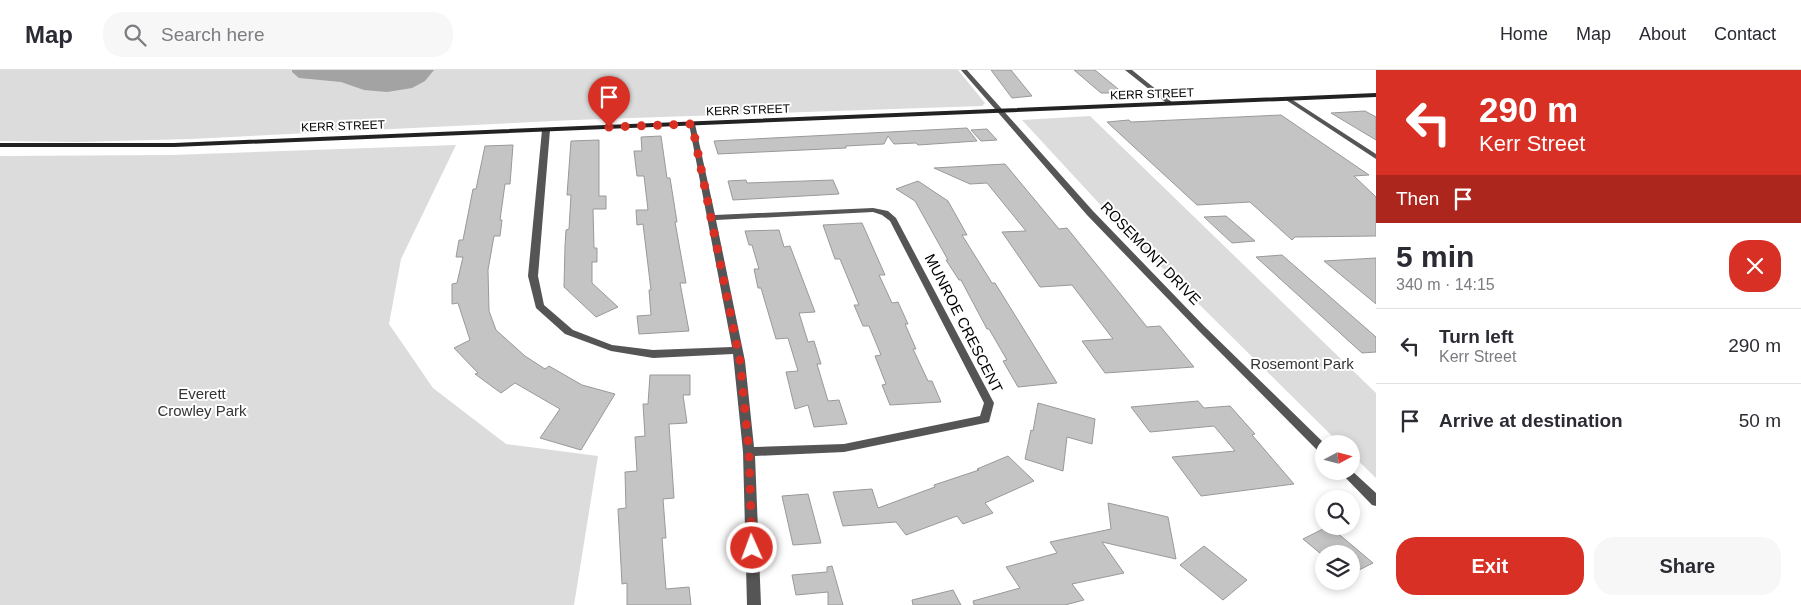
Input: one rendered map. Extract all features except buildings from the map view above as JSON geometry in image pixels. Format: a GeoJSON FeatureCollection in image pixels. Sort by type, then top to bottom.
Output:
{"type":"FeatureCollection","features":[{"type":"Feature","properties":{"kind":"street","name":"ROSEMONT DRIVE"},"geometry":{"type":"LineString","coordinates":[[964,70],[1097,219],[1208,335],[1315,441]]}},
{"type":"Feature","properties":{"kind":"street"},"geometry":{"type":"LineString","coordinates":[[1128,70],[1171,104]]}},
{"type":"Feature","properties":{"kind":"street","name":"KERR STREET"},"geometry":{"type":"LineString","coordinates":[[0,145],[126,146],[1376,95]]}},
{"type":"Feature","properties":{"kind":"street"},"geometry":{"type":"LineString","coordinates":[[1288,99],[1376,156]]}},
{"type":"Feature","properties":{"kind":"street"},"geometry":{"type":"LineString","coordinates":[[692,124],[738,350],[749,452],[754,605]]}},
{"type":"Feature","properties":{"kind":"street"},"geometry":{"type":"LineString","coordinates":[[546,130],[533,276],[539,306],[569,332],[611,348],[653,354],[738,350]]}},
{"type":"Feature","properties":{"kind":"street","name":"MUNROE CRESCENT"},"geometry":{"type":"LineString","coordinates":[[712,218],[873,210],[885,213],[893,220],[990,403],[986,419],[844,448],[749,452]]}},
{"type":"Feature","properties":{"kind":"street"},"geometry":{"type":"LineString","coordinates":[[1354,480],[1376,501]]}},
{"type":"Feature","properties":{"kind":"green space"},"geometry":{"type":"Polygon","coordinates":[[[0,70],[958,70],[985,103],[982,106],[574,120],[191,139],[77,142],[0,141],[0,70]]]}},
{"type":"Feature","properties":{"kind":"green space","name":"Rosemont Park"},"geometry":{"type":"Polygon","coordinates":[[[1090,116],[1376,393],[1376,478],[1360,463],[1360,435],[1331,435],[1120,226],[1022,120],[1090,116]]]}},
{"type":"Feature","properties":{"kind":"green space","name":"Everett Crowley Park"},"geometry":{"type":"Polygon","coordinates":[[[456,145],[401,259],[389,324],[433,388],[506,444],[598,456],[574,605],[0,605],[0,156],[172,155],[456,145]]]}},
{"type":"Feature","properties":{"kind":"shaded area"},"geometry":{"type":"Polygon","coordinates":[[[292,70],[434,70],[425,81],[412,88],[387,92],[364,90],[341,82],[299,78],[292,70]]]}},
{"type":"Feature","properties":{"kind":"route"},"geometry":{"type":"LineString","coordinates":[[609,127],[692,124],[740,361],[749,452],[752,548]]}}]}
